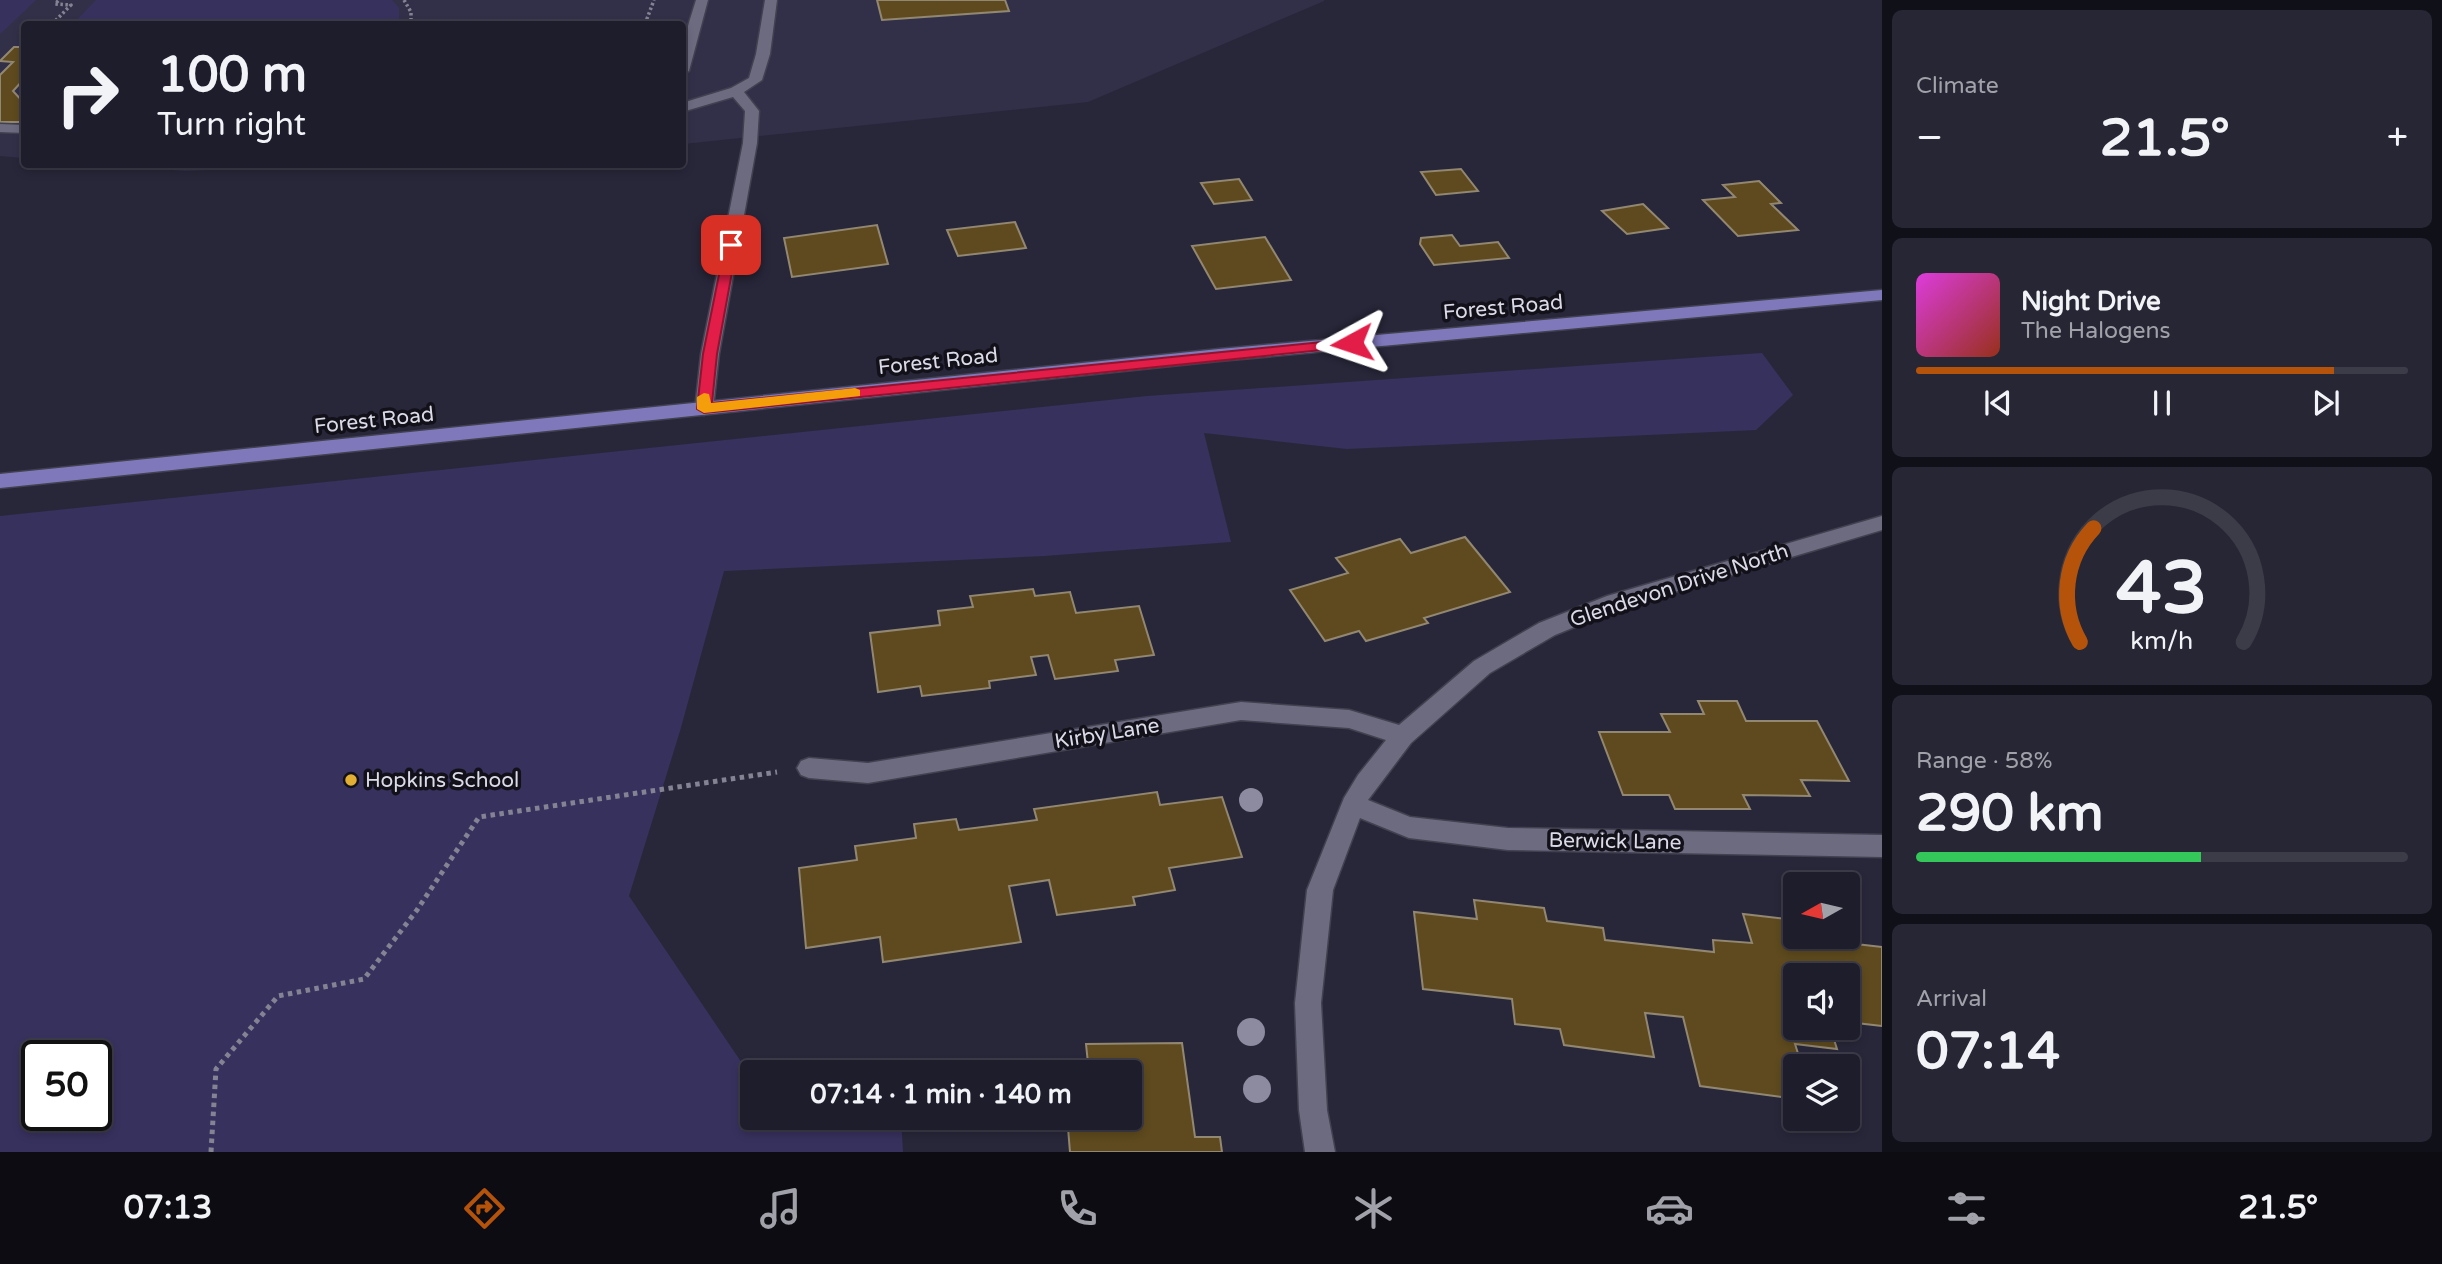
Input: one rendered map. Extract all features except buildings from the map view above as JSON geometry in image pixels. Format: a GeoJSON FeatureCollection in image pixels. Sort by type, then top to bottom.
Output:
{"type":"FeatureCollection","features":[{"type":"Feature","properties":{"kind":"main road","name":"Forest Road"},"geometry":{"type":"LineString","coordinates":[[0,481],[1231,354],[1882,295]]}},
{"type":"Feature","properties":{"kind":"street"},"geometry":{"type":"LineString","coordinates":[[686,57],[702,0]]}},
{"type":"Feature","properties":{"kind":"street"},"geometry":{"type":"LineString","coordinates":[[686,107],[736,90],[755,80],[763,54],[771,0]]}},
{"type":"Feature","properties":{"kind":"street"},"geometry":{"type":"LineString","coordinates":[[704,409],[710,354],[750,143],[752,111],[736,90]]}},
{"type":"Feature","properties":{"kind":"street"},"geometry":{"type":"LineString","coordinates":[[0,128],[21,129]]}},
{"type":"Feature","properties":{"kind":"street","name":"Glendevon Drive North"},"geometry":{"type":"LineString","coordinates":[[1320,1152],[1313,1110],[1308,1003],[1320,890],[1353,805],[1366,782],[1404,736],[1482,667],[1547,629],[1627,598],[1882,523]]}},
{"type":"Feature","properties":{"kind":"street","name":"Kirby Lane"},"geometry":{"type":"LineString","coordinates":[[809,768],[868,773],[1241,711],[1349,719],[1404,736]]}},
{"type":"Feature","properties":{"kind":"street","name":"Berwick Lane"},"geometry":{"type":"LineString","coordinates":[[1353,805],[1409,827],[1508,839],[1882,846]]}},
{"type":"Feature","properties":{"kind":"path"},"geometry":{"type":"LineString","coordinates":[[55,21],[71,5],[55,4],[59,0]]}},
{"type":"Feature","properties":{"kind":"path"},"geometry":{"type":"LineString","coordinates":[[404,0],[411,12],[411,21]]}},
{"type":"Feature","properties":{"kind":"path"},"geometry":{"type":"LineString","coordinates":[[646,21],[654,0]]}},
{"type":"Feature","properties":{"kind":"path"},"geometry":{"type":"LineString","coordinates":[[211,1152],[216,1069],[278,996],[364,979],[417,911],[479,817],[697,782],[809,768]]}},
{"type":"Feature","properties":{"kind":"shaded area"},"geometry":{"type":"Polygon","coordinates":[[[0,0],[1324,0],[1088,102],[686,144],[686,21],[21,21],[21,158],[0,156],[0,0]]]}},
{"type":"Feature","properties":{"kind":"shaded area"},"geometry":{"type":"Polygon","coordinates":[[[0,0],[36,0],[0,34],[0,0]]]}},
{"type":"Feature","properties":{"kind":"shaded area"},"geometry":{"type":"Polygon","coordinates":[[[96,0],[392,0],[399,8],[399,21],[76,21],[96,0]]]}},
{"type":"Feature","properties":{"kind":"shaded area"},"geometry":{"type":"Polygon","coordinates":[[[145,168],[254,168],[186,171],[145,168]]]}},
{"type":"Feature","properties":{"kind":"shaded area","name":"Hopkins School"},"geometry":{"type":"Polygon","coordinates":[[[1762,353],[1793,395],[1756,430],[1347,449],[1204,433],[1231,542],[1044,556],[724,571],[680,731],[629,896],[740,1060],[740,1130],[902,1130],[903,1152],[0,1152],[0,516],[1147,396],[1762,353]]]}},
{"type":"Feature","properties":{"kind":"slow traffic"},"geometry":{"type":"LineString","coordinates":[[704,397],[704,409],[855,393]]}},
{"type":"Feature","properties":{"kind":"place","name":"Hopkins School"},"geometry":{"type":"Point","coordinates":[351,780]}},
{"type":"Feature","properties":{"kind":"route"},"geometry":{"type":"LineString","coordinates":[[731,245],[710,354],[704,409],[1352,343]]}}]}
